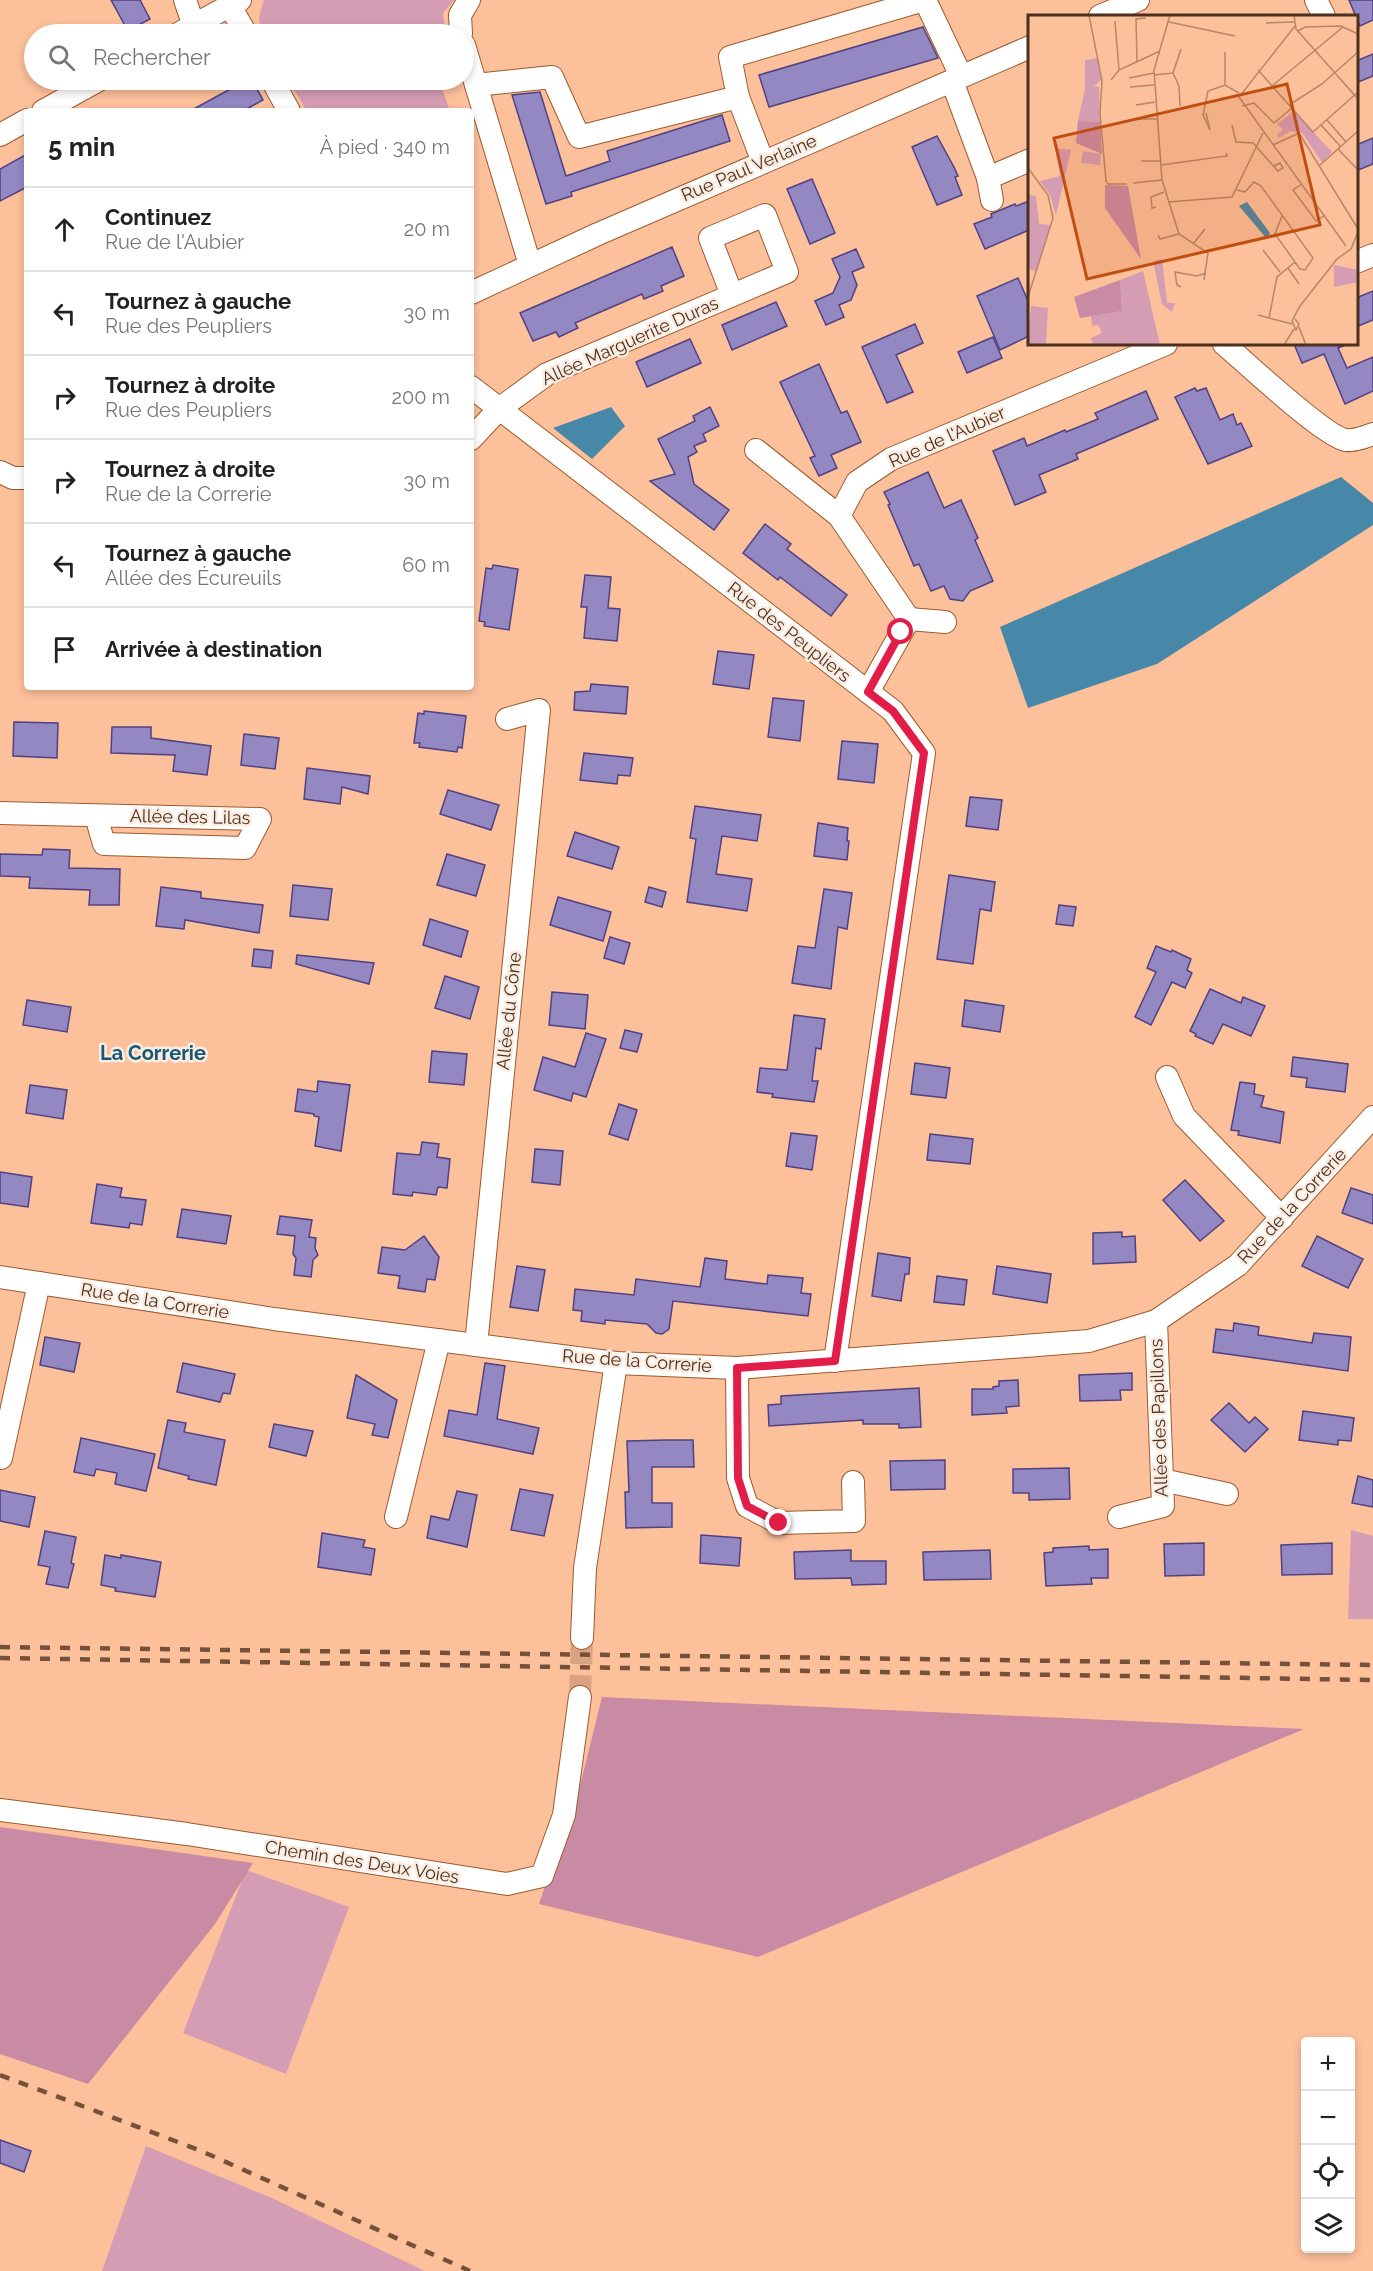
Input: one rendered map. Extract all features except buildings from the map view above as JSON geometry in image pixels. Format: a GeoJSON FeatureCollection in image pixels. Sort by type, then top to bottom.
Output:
{"type":"FeatureCollection","features":[{"type":"Feature","properties":{"kind":"street"},"geometry":{"type":"LineString","coordinates":[[185,0],[186,24]]}},
{"type":"Feature","properties":{"kind":"street"},"geometry":{"type":"LineString","coordinates":[[460,24],[460,15],[469,0]]}},
{"type":"Feature","properties":{"kind":"street"},"geometry":{"type":"LineString","coordinates":[[763,162],[738,97],[730,57],[925,0],[956,79],[988,178],[992,200]]}},
{"type":"Feature","properties":{"kind":"street"},"geometry":{"type":"LineString","coordinates":[[1102,15],[1138,0]]}},
{"type":"Feature","properties":{"kind":"street"},"geometry":{"type":"LineString","coordinates":[[1316,0],[1324,15]]}},
{"type":"Feature","properties":{"kind":"street"},"geometry":{"type":"LineString","coordinates":[[197,24],[235,3],[242,24]]}},
{"type":"Feature","properties":{"kind":"street","name":"Rue Paul Verlaine"},"geometry":{"type":"LineString","coordinates":[[474,292],[763,162],[1028,47]]}},
{"type":"Feature","properties":{"kind":"street"},"geometry":{"type":"LineString","coordinates":[[476,85],[552,77],[579,137],[738,97]]}},
{"type":"Feature","properties":{"kind":"street"},"geometry":{"type":"LineString","coordinates":[[474,78],[530,265]]}},
{"type":"Feature","properties":{"kind":"street"},"geometry":{"type":"LineString","coordinates":[[48,108],[81,90]]}},
{"type":"Feature","properties":{"kind":"street"},"geometry":{"type":"LineString","coordinates":[[278,90],[288,108]]}},
{"type":"Feature","properties":{"kind":"street"},"geometry":{"type":"LineString","coordinates":[[0,135],[24,122]]}},
{"type":"Feature","properties":{"kind":"street"},"geometry":{"type":"LineString","coordinates":[[988,178],[1028,160]]}},
{"type":"Feature","properties":{"kind":"street"},"geometry":{"type":"LineString","coordinates":[[1358,261],[1373,255]]}},
{"type":"Feature","properties":{"kind":"street","name":"Allée Marguerite Duras"},"geometry":{"type":"LineString","coordinates":[[474,435],[499,408],[547,374],[732,295]]}},
{"type":"Feature","properties":{"kind":"street","name":"Rue de l'Aubier"},"geometry":{"type":"LineString","coordinates":[[839,516],[857,482],[891,459],[1164,345]]}},
{"type":"Feature","properties":{"kind":"street"},"geometry":{"type":"LineString","coordinates":[[1225,345],[1323,428],[1344,440],[1363,438],[1373,434]]}},
{"type":"Feature","properties":{"kind":"street","name":"Rue des Peupliers"},"geometry":{"type":"LineString","coordinates":[[474,389],[893,711],[924,753],[835,1361]]}},
{"type":"Feature","properties":{"kind":"street"},"geometry":{"type":"LineString","coordinates":[[756,450],[839,516],[909,619]]}},
{"type":"Feature","properties":{"kind":"street"},"geometry":{"type":"LineString","coordinates":[[0,472],[13,478],[24,478]]}},
{"type":"Feature","properties":{"kind":"street"},"geometry":{"type":"LineString","coordinates":[[868,692],[909,619]]}},
{"type":"Feature","properties":{"kind":"street"},"geometry":{"type":"LineString","coordinates":[[909,619],[945,622]]}},
{"type":"Feature","properties":{"kind":"street","name":"Allée du Cône"},"geometry":{"type":"LineString","coordinates":[[476,1345],[539,710],[507,719]]}},
{"type":"Feature","properties":{"kind":"street","name":"Allée des Lilas"},"geometry":{"type":"LineString","coordinates":[[0,813],[260,819],[245,848],[104,844],[96,816]]}},
{"type":"Feature","properties":{"kind":"street"},"geometry":{"type":"LineString","coordinates":[[1167,1077],[1184,1116],[1282,1218]]}},
{"type":"Feature","properties":{"kind":"street","name":"Rue de la Correrie"},"geometry":{"type":"LineString","coordinates":[[0,1278],[274,1319],[616,1363],[737,1368],[1089,1341],[1156,1321],[1238,1265],[1373,1117]]}},
{"type":"Feature","properties":{"kind":"street"},"geometry":{"type":"LineString","coordinates":[[1,1458],[39,1283]]}},
{"type":"Feature","properties":{"kind":"street","name":"Allée des Papillons"},"geometry":{"type":"LineString","coordinates":[[1119,1517],[1163,1506],[1156,1321]]}},
{"type":"Feature","properties":{"kind":"street"},"geometry":{"type":"LineString","coordinates":[[396,1517],[439,1340]]}},
{"type":"Feature","properties":{"kind":"street"},"geometry":{"type":"LineString","coordinates":[[582,1638],[585,1568],[616,1363]]}},
{"type":"Feature","properties":{"kind":"street"},"geometry":{"type":"LineString","coordinates":[[737,1368],[738,1478],[747,1506],[779,1523],[854,1521],[853,1482]]}},
{"type":"Feature","properties":{"kind":"street"},"geometry":{"type":"LineString","coordinates":[[1162,1480],[1227,1494]]}},
{"type":"Feature","properties":{"kind":"street","name":"Chemin des Deux Voies"},"geometry":{"type":"LineString","coordinates":[[0,1810],[187,1834],[507,1884],[542,1876],[564,1815],[580,1697]]}},
{"type":"Feature","properties":{"kind":"shaded area"},"geometry":{"type":"Polygon","coordinates":[[[264,0],[454,0],[443,13],[444,24],[260,24],[259,17],[264,0]]]}},
{"type":"Feature","properties":{"kind":"shaded area"},"geometry":{"type":"Polygon","coordinates":[[[294,90],[443,90],[449,108],[305,108],[294,90]]]}},
{"type":"Feature","properties":{"kind":"shaded area"},"geometry":{"type":"Polygon","coordinates":[[[1351,1530],[1373,1536],[1373,1619],[1348,1619],[1351,1530]]]}},
{"type":"Feature","properties":{"kind":"shaded area"},"geometry":{"type":"Polygon","coordinates":[[[602,1697],[1304,1729],[758,1957],[539,1904],[582,1778],[602,1697]]]}},
{"type":"Feature","properties":{"kind":"shaded area"},"geometry":{"type":"Polygon","coordinates":[[[0,1827],[253,1863],[215,1924],[88,2084],[0,2054],[0,1827]]]}},
{"type":"Feature","properties":{"kind":"shaded area"},"geometry":{"type":"Polygon","coordinates":[[[246,1870],[349,1907],[286,2074],[183,2033],[246,1870]]]}},
{"type":"Feature","properties":{"kind":"shaded area"},"geometry":{"type":"Polygon","coordinates":[[[146,2146],[272,2198],[425,2271],[102,2271],[146,2146]]]}},
{"type":"Feature","properties":{"kind":"water"},"geometry":{"type":"Polygon","coordinates":[[[611,407],[625,426],[592,459],[553,428],[611,407]]]}},
{"type":"Feature","properties":{"kind":"water"},"geometry":{"type":"Polygon","coordinates":[[[1341,477],[1373,503],[1373,525],[1157,664],[1028,708],[1000,627],[1341,477]]]}},
{"type":"Feature","properties":{"kind":"tunnel"},"geometry":{"type":"LineString","coordinates":[[580,1697],[582,1638]]}},
{"type":"Feature","properties":{"kind":"railway"},"geometry":{"type":"LineString","coordinates":[[0,1647],[1373,1665]]}},
{"type":"Feature","properties":{"kind":"railway"},"geometry":{"type":"LineString","coordinates":[[0,1658],[1373,1680]]}},
{"type":"Feature","properties":{"kind":"railway"},"geometry":{"type":"LineString","coordinates":[[0,2075],[199,2150],[470,2271]]}},
{"type":"Feature","properties":{"kind":"district","name":"La Correrie"},"geometry":{"type":"Point","coordinates":[153,1053]}},
{"type":"Feature","properties":{"kind":"route"},"geometry":{"type":"LineString","coordinates":[[779,1523],[747,1506],[738,1478],[737,1368],[835,1361],[924,753],[893,711],[868,692],[901,632]]}}]}
